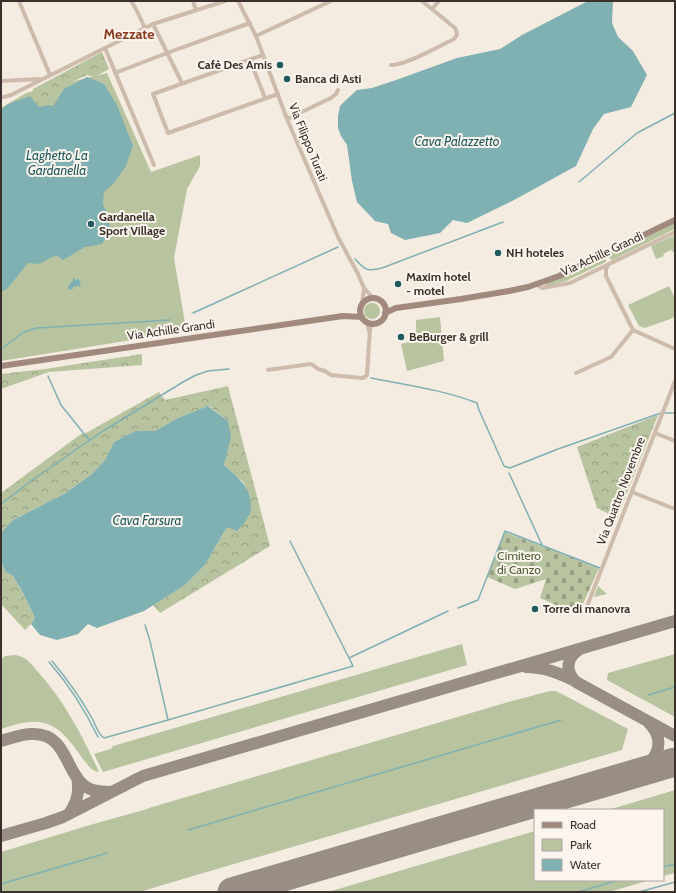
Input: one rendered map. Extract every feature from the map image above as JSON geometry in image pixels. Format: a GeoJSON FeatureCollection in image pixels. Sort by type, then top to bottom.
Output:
{"type":"FeatureCollection","features":[{"type":"Feature","properties":{"kind":"main road","name":"Via Achille Grandi"},"geometry":{"type":"LineString","coordinates":[[343,316],[354,312],[367,299],[373,298],[380,300],[385,306],[396,308],[528,287],[559,276],[675,220]]}},
{"type":"Feature","properties":{"kind":"main road"},"geometry":{"type":"LineString","coordinates":[[361,306],[362,317],[367,322],[374,323]]}},
{"type":"Feature","properties":{"kind":"main road"},"geometry":{"type":"LineString","coordinates":[[385,306],[386,313]]}},
{"type":"Feature","properties":{"kind":"main road","name":"Via Achille Grandi"},"geometry":{"type":"LineString","coordinates":[[374,323],[382,320],[386,313],[396,308]]}},
{"type":"Feature","properties":{"kind":"main road","name":"Via Achille Grandi"},"geometry":{"type":"LineString","coordinates":[[1,366],[343,316],[362,317]]}},
{"type":"Feature","properties":{"kind":"street"},"geometry":{"type":"LineString","coordinates":[[19,1],[50,75]]}},
{"type":"Feature","properties":{"kind":"street"},"geometry":{"type":"LineString","coordinates":[[131,1],[145,28]]}},
{"type":"Feature","properties":{"kind":"street"},"geometry":{"type":"LineString","coordinates":[[193,1],[196,10]]}},
{"type":"Feature","properties":{"kind":"street"},"geometry":{"type":"LineString","coordinates":[[1,96],[4,97],[10,95],[153,24],[225,1]]}},
{"type":"Feature","properties":{"kind":"street","name":"Via Filippo Turati"},"geometry":{"type":"LineString","coordinates":[[238,1],[256,36],[287,119],[334,229],[364,288],[373,298]]}},
{"type":"Feature","properties":{"kind":"street"},"geometry":{"type":"LineString","coordinates":[[256,36],[331,1]]}},
{"type":"Feature","properties":{"kind":"street"},"geometry":{"type":"LineString","coordinates":[[392,66],[413,59],[454,39],[457,36],[454,28],[422,1]]}},
{"type":"Feature","properties":{"kind":"street"},"geometry":{"type":"LineString","coordinates":[[432,9],[439,1]]}},
{"type":"Feature","properties":{"kind":"street"},"geometry":{"type":"LineString","coordinates":[[115,73],[250,23]]}},
{"type":"Feature","properties":{"kind":"street"},"geometry":{"type":"LineString","coordinates":[[153,24],[182,83]]}},
{"type":"Feature","properties":{"kind":"street"},"geometry":{"type":"LineString","coordinates":[[105,48],[154,165]]}},
{"type":"Feature","properties":{"kind":"street"},"geometry":{"type":"LineString","coordinates":[[264,55],[153,94],[168,133],[278,94]]}},
{"type":"Feature","properties":{"kind":"street"},"geometry":{"type":"LineString","coordinates":[[250,60],[265,98]]}},
{"type":"Feature","properties":{"kind":"street"},"geometry":{"type":"LineString","coordinates":[[1,81],[34,80],[44,78]]}},
{"type":"Feature","properties":{"kind":"street"},"geometry":{"type":"LineString","coordinates":[[287,119],[331,98],[338,90]]}},
{"type":"Feature","properties":{"kind":"street","name":"Via Achille Grandi"},"geometry":{"type":"LineString","coordinates":[[538,283],[542,288],[570,283],[675,232]]}},
{"type":"Feature","properties":{"kind":"street"},"geometry":{"type":"LineString","coordinates":[[606,254],[610,263],[606,269],[606,276]]}},
{"type":"Feature","properties":{"kind":"street"},"geometry":{"type":"LineString","coordinates":[[596,270],[603,272],[606,276],[633,330],[675,349]]}},
{"type":"Feature","properties":{"kind":"street"},"geometry":{"type":"LineString","coordinates":[[361,306],[364,288]]}},
{"type":"Feature","properties":{"kind":"street"},"geometry":{"type":"LineString","coordinates":[[367,322],[370,332]]}},
{"type":"Feature","properties":{"kind":"street"},"geometry":{"type":"LineString","coordinates":[[268,370],[310,364],[331,375],[364,377],[367,375],[370,328],[374,323]]}},
{"type":"Feature","properties":{"kind":"street"},"geometry":{"type":"LineString","coordinates":[[576,373],[611,357],[633,330]]}},
{"type":"Feature","properties":{"kind":"street","name":"Via Quattro Novembre"},"geometry":{"type":"LineString","coordinates":[[586,609],[675,380]]}},
{"type":"Feature","properties":{"kind":"street"},"geometry":{"type":"LineString","coordinates":[[655,433],[675,441]]}},
{"type":"Feature","properties":{"kind":"street"},"geometry":{"type":"LineString","coordinates":[[632,492],[675,509]]}},
{"type":"Feature","properties":{"kind":"green space"},"geometry":{"type":"Polygon","coordinates":[[[102,52],[109,69],[95,77],[87,75],[65,85],[58,95],[42,105],[37,104],[31,96],[33,89],[102,52]]]}},
{"type":"Feature","properties":{"kind":"green space","name":"Gardanella Sport Village"},"geometry":{"type":"Polygon","coordinates":[[[107,73],[151,172],[200,155],[200,166],[187,189],[174,258],[186,329],[138,339],[1,361],[1,108],[26,93],[107,73]]]}},
{"type":"Feature","properties":{"kind":"green space"},"geometry":{"type":"Polygon","coordinates":[[[675,223],[675,229],[612,260],[610,259],[610,255],[675,223]]]}},
{"type":"Feature","properties":{"kind":"green space"},"geometry":{"type":"Polygon","coordinates":[[[675,235],[675,251],[673,252],[671,250],[663,254],[664,256],[656,259],[651,246],[675,235]]]}},
{"type":"Feature","properties":{"kind":"green space"},"geometry":{"type":"Polygon","coordinates":[[[603,258],[606,262],[566,281],[546,286],[545,284],[603,258]]]}},
{"type":"Feature","properties":{"kind":"green space"},"geometry":{"type":"Polygon","coordinates":[[[669,286],[675,299],[675,315],[673,318],[645,328],[639,326],[628,305],[669,286]]]}},
{"type":"Feature","properties":{"kind":"green space"},"geometry":{"type":"Polygon","coordinates":[[[372,303],[378,305],[380,311],[378,317],[372,319],[366,317],[364,311],[366,305],[372,303]]]}},
{"type":"Feature","properties":{"kind":"green space"},"geometry":{"type":"Polygon","coordinates":[[[440,317],[444,361],[407,371],[401,344],[416,340],[416,320],[440,317]]]}},
{"type":"Feature","properties":{"kind":"green space"},"geometry":{"type":"Polygon","coordinates":[[[142,354],[142,365],[49,372],[1,389],[1,374],[45,369],[142,354]]]}},
{"type":"Feature","properties":{"kind":"green space"},"geometry":{"type":"Polygon","coordinates":[[[228,386],[270,546],[160,613],[153,605],[185,585],[205,565],[227,527],[250,503],[248,492],[243,482],[224,465],[227,452],[228,421],[209,406],[178,418],[155,431],[135,431],[114,442],[105,460],[92,474],[64,494],[13,520],[1,533],[1,493],[81,434],[86,433],[159,392],[165,400],[228,386]]]}},
{"type":"Feature","properties":{"kind":"green space"},"geometry":{"type":"Polygon","coordinates":[[[658,415],[617,518],[597,508],[577,447],[658,415]]]}},
{"type":"Feature","properties":{"kind":"green space","name":"Cimitero di Canzo"},"geometry":{"type":"Polygon","coordinates":[[[505,532],[599,568],[579,613],[576,614],[540,598],[546,579],[515,589],[487,577],[505,532]]]}},
{"type":"Feature","properties":{"kind":"green space"},"geometry":{"type":"Polygon","coordinates":[[[1,562],[6,572],[13,576],[35,618],[25,630],[1,604],[1,562]]]}},
{"type":"Feature","properties":{"kind":"green space"},"geometry":{"type":"Polygon","coordinates":[[[598,586],[607,594],[594,597],[598,586]]]}},
{"type":"Feature","properties":{"kind":"green space"},"geometry":{"type":"Polygon","coordinates":[[[462,644],[467,665],[103,772],[94,754],[111,749],[113,746],[462,644]]]}},
{"type":"Feature","properties":{"kind":"green space"},"geometry":{"type":"Polygon","coordinates":[[[675,654],[675,717],[607,680],[608,673],[675,654]]]}},
{"type":"Feature","properties":{"kind":"green space"},"geometry":{"type":"Polygon","coordinates":[[[15,655],[28,661],[57,696],[80,733],[99,772],[90,767],[62,733],[48,724],[40,722],[27,722],[1,729],[1,659],[5,656],[15,655]]]}},
{"type":"Feature","properties":{"kind":"green space"},"geometry":{"type":"Polygon","coordinates":[[[550,691],[560,693],[628,729],[622,750],[139,892],[1,892],[1,852],[550,691]]]}},
{"type":"Feature","properties":{"kind":"green space"},"geometry":{"type":"Polygon","coordinates":[[[675,790],[675,873],[664,876],[664,809],[611,809],[675,790]]]}},
{"type":"Feature","properties":{"kind":"green space"},"geometry":{"type":"Polygon","coordinates":[[[534,831],[534,881],[647,881],[609,892],[328,892],[534,831]]]}},
{"type":"Feature","properties":{"kind":"water","name":"Cava Palazzetto"},"geometry":{"type":"Polygon","coordinates":[[[588,1],[613,1],[612,23],[618,37],[633,51],[647,75],[631,107],[604,114],[593,129],[576,166],[514,200],[467,223],[453,220],[440,233],[405,240],[391,233],[388,224],[375,221],[357,202],[352,181],[347,145],[338,128],[340,106],[357,90],[372,88],[457,58],[500,49],[522,35],[588,1]]]}},
{"type":"Feature","properties":{"kind":"water","name":"Laghetto La Gardanella"},"geometry":{"type":"Polygon","coordinates":[[[87,77],[104,84],[117,105],[133,146],[126,166],[114,183],[104,192],[103,204],[108,215],[110,230],[102,244],[85,247],[63,260],[56,255],[39,264],[28,263],[7,289],[1,292],[1,110],[8,104],[30,96],[39,107],[49,105],[53,106],[64,89],[87,77]]]}},
{"type":"Feature","properties":{"kind":"water"},"geometry":{"type":"Polygon","coordinates":[[[73,277],[75,280],[79,279],[81,286],[73,287],[73,289],[69,290],[68,286],[73,281],[73,277]]]}},
{"type":"Feature","properties":{"kind":"water","name":"Cava Farsura"},"geometry":{"type":"Polygon","coordinates":[[[208,406],[228,421],[231,437],[224,465],[240,480],[248,492],[251,505],[250,513],[246,520],[237,531],[227,527],[205,565],[185,585],[144,611],[97,628],[88,624],[78,634],[57,640],[40,635],[31,624],[35,618],[23,593],[13,576],[6,572],[1,562],[1,533],[13,520],[64,494],[92,474],[105,460],[114,442],[135,431],[155,431],[178,418],[208,406]]]}},
{"type":"Feature","properties":{"kind":"waterway"},"geometry":{"type":"LineString","coordinates":[[579,182],[637,133],[675,113]]}},
{"type":"Feature","properties":{"kind":"waterway"},"geometry":{"type":"LineString","coordinates":[[355,259],[364,268],[370,270],[382,268],[503,222]]}},
{"type":"Feature","properties":{"kind":"waterway"},"geometry":{"type":"LineString","coordinates":[[193,313],[338,247]]}},
{"type":"Feature","properties":{"kind":"waterway"},"geometry":{"type":"LineString","coordinates":[[1,349],[24,332],[37,328],[170,320]]}},
{"type":"Feature","properties":{"kind":"waterway"},"geometry":{"type":"LineString","coordinates":[[1,504],[31,481],[100,433],[183,382],[208,371],[229,369]]}},
{"type":"Feature","properties":{"kind":"waterway"},"geometry":{"type":"LineString","coordinates":[[48,376],[61,405],[89,440]]}},
{"type":"Feature","properties":{"kind":"waterway"},"geometry":{"type":"LineString","coordinates":[[371,378],[438,391],[477,403],[504,466],[510,468],[558,449],[661,413],[675,413]]}},
{"type":"Feature","properties":{"kind":"waterway"},"geometry":{"type":"LineString","coordinates":[[509,473],[542,545]]}},
{"type":"Feature","properties":{"kind":"waterway"},"geometry":{"type":"LineString","coordinates":[[458,608],[478,600],[505,531],[600,568]]}},
{"type":"Feature","properties":{"kind":"waterway"},"geometry":{"type":"LineString","coordinates":[[52,661],[79,696],[99,732],[104,738],[353,666],[290,541]]}},
{"type":"Feature","properties":{"kind":"waterway"},"geometry":{"type":"LineString","coordinates":[[349,658],[448,611]]}},
{"type":"Feature","properties":{"kind":"waterway"},"geometry":{"type":"LineString","coordinates":[[145,625],[168,720]]}},
{"type":"Feature","properties":{"kind":"waterway"},"geometry":{"type":"LineString","coordinates":[[49,662],[76,698],[98,737]]}},
{"type":"Feature","properties":{"kind":"waterway"},"geometry":{"type":"LineString","coordinates":[[648,695],[675,687]]}},
{"type":"Feature","properties":{"kind":"waterway"},"geometry":{"type":"LineString","coordinates":[[188,830],[561,720]]}},
{"type":"Feature","properties":{"kind":"waterway"},"geometry":{"type":"LineString","coordinates":[[1,884],[107,853]]}},
{"type":"Feature","properties":{"kind":"waterway"},"geometry":{"type":"LineString","coordinates":[[664,867],[675,864]]}},
{"type":"Feature","properties":{"kind":"waterway"},"geometry":{"type":"LineString","coordinates":[[578,892],[616,881]]}},
{"type":"Feature","properties":{"kind":"waterway"},"geometry":{"type":"LineString","coordinates":[[639,892],[675,882]]}},
{"type":"Feature","properties":{"kind":"taxiway"},"geometry":{"type":"LineString","coordinates":[[1,836],[63,817],[143,776],[675,621]]}},
{"type":"Feature","properties":{"kind":"taxiway"},"geometry":{"type":"LineString","coordinates":[[580,649],[572,656],[569,664],[570,673],[576,682],[675,736]]}},
{"type":"Feature","properties":{"kind":"taxiway"},"geometry":{"type":"LineString","coordinates":[[526,667],[551,671],[575,681]]}},
{"type":"Feature","properties":{"kind":"taxiway"},"geometry":{"type":"LineString","coordinates":[[632,775],[647,765],[655,756],[657,751],[658,737],[649,723]]}},
{"type":"Feature","properties":{"kind":"taxiway"},"geometry":{"type":"LineString","coordinates":[[1,741],[26,734],[45,736],[54,741],[61,749],[76,776],[82,783],[93,790],[100,792],[111,792]]}},
{"type":"Feature","properties":{"kind":"taxiway"},"geometry":{"type":"LineString","coordinates":[[69,814],[77,797],[77,777]]}},
{"type":"Feature","properties":{"kind":"runway"},"geometry":{"type":"LineString","coordinates":[[232,892],[675,762]]}},
{"type":"Feature","properties":{"kind":"place","name":"Cafè Des Amis"},"geometry":{"type":"Point","coordinates":[280,65]}},
{"type":"Feature","properties":{"kind":"place","name":"Banca di Asti"},"geometry":{"type":"Point","coordinates":[287,79]}},
{"type":"Feature","properties":{"kind":"place","name":"Gardanella Sport Village"},"geometry":{"type":"Point","coordinates":[91,224]}},
{"type":"Feature","properties":{"kind":"place","name":"NH hoteles"},"geometry":{"type":"Point","coordinates":[498,253]}},
{"type":"Feature","properties":{"kind":"place","name":"Maxim hotel - motel"},"geometry":{"type":"Point","coordinates":[398,284]}},
{"type":"Feature","properties":{"kind":"place","name":"BeBurger & grill"},"geometry":{"type":"Point","coordinates":[401,337]}},
{"type":"Feature","properties":{"kind":"place","name":"Torre di manovra"},"geometry":{"type":"Point","coordinates":[535,609]}},
{"type":"Feature","properties":{"kind":"district","name":"Mezzate"},"geometry":{"type":"Point","coordinates":[129,34]}}]}
